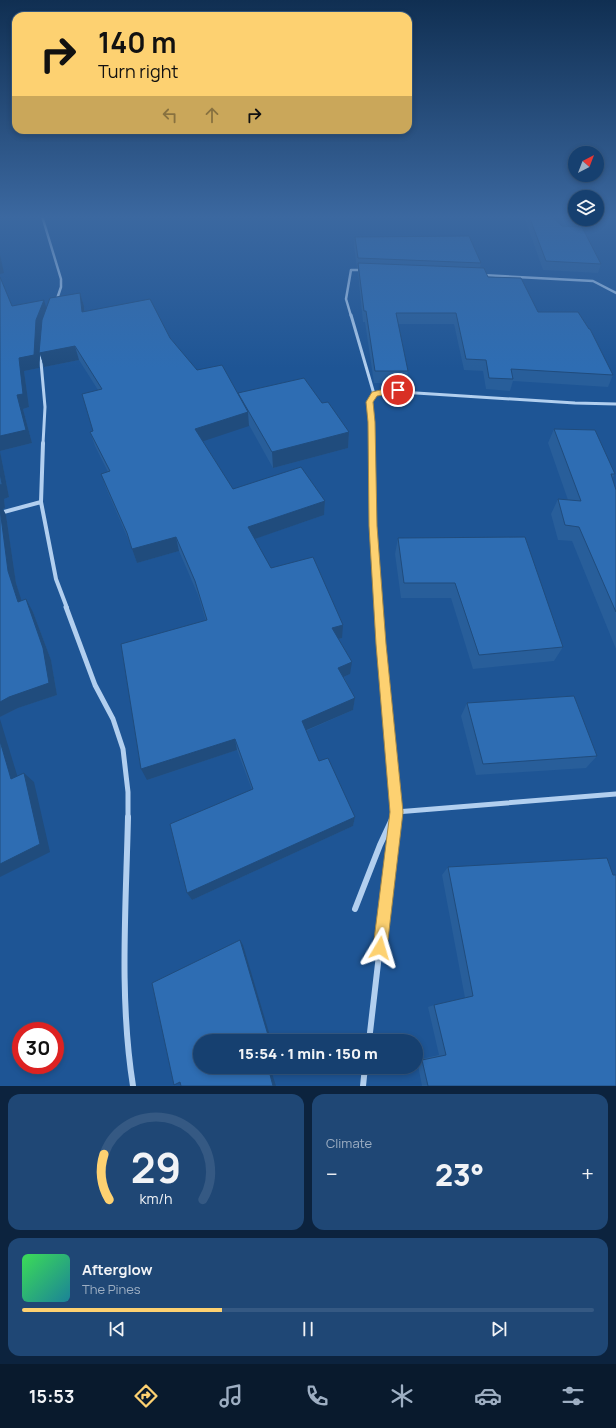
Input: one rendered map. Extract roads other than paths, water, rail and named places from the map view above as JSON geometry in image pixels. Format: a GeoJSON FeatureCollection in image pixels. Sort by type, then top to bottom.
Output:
{"type":"FeatureCollection","features":[{"type":"Feature","properties":{"kind":"street"},"geometry":{"type":"LineString","coordinates":[[56,267],[61,287],[56,303]]}},
{"type":"Feature","properties":{"kind":"street"},"geometry":{"type":"LineString","coordinates":[[367,270],[351,270],[346,299],[374,394]]}},
{"type":"Feature","properties":{"kind":"street"},"geometry":{"type":"LineString","coordinates":[[478,275],[593,281],[616,294]]}},
{"type":"Feature","properties":{"kind":"street"},"geometry":{"type":"LineString","coordinates":[[42,348],[41,362],[45,407],[41,502],[56,579],[95,685],[114,719],[123,750],[128,792],[125,985],[127,1049],[133,1086]]}},
{"type":"Feature","properties":{"kind":"street"},"geometry":{"type":"LineString","coordinates":[[370,1034],[396,812],[381,644],[373,526],[372,422],[369,402],[374,394],[398,390],[575,403],[616,404]]}},
{"type":"Feature","properties":{"kind":"street"},"geometry":{"type":"LineString","coordinates":[[0,512],[41,502]]}},
{"type":"Feature","properties":{"kind":"street"},"geometry":{"type":"LineString","coordinates":[[396,812],[616,794]]}},
{"type":"Feature","properties":{"kind":"street"},"geometry":{"type":"LineString","coordinates":[[355,909],[380,845],[396,812]]}},
{"type":"Feature","properties":{"kind":"street"},"geometry":{"type":"LineString","coordinates":[[363,1086],[364,1074]]}}]}
